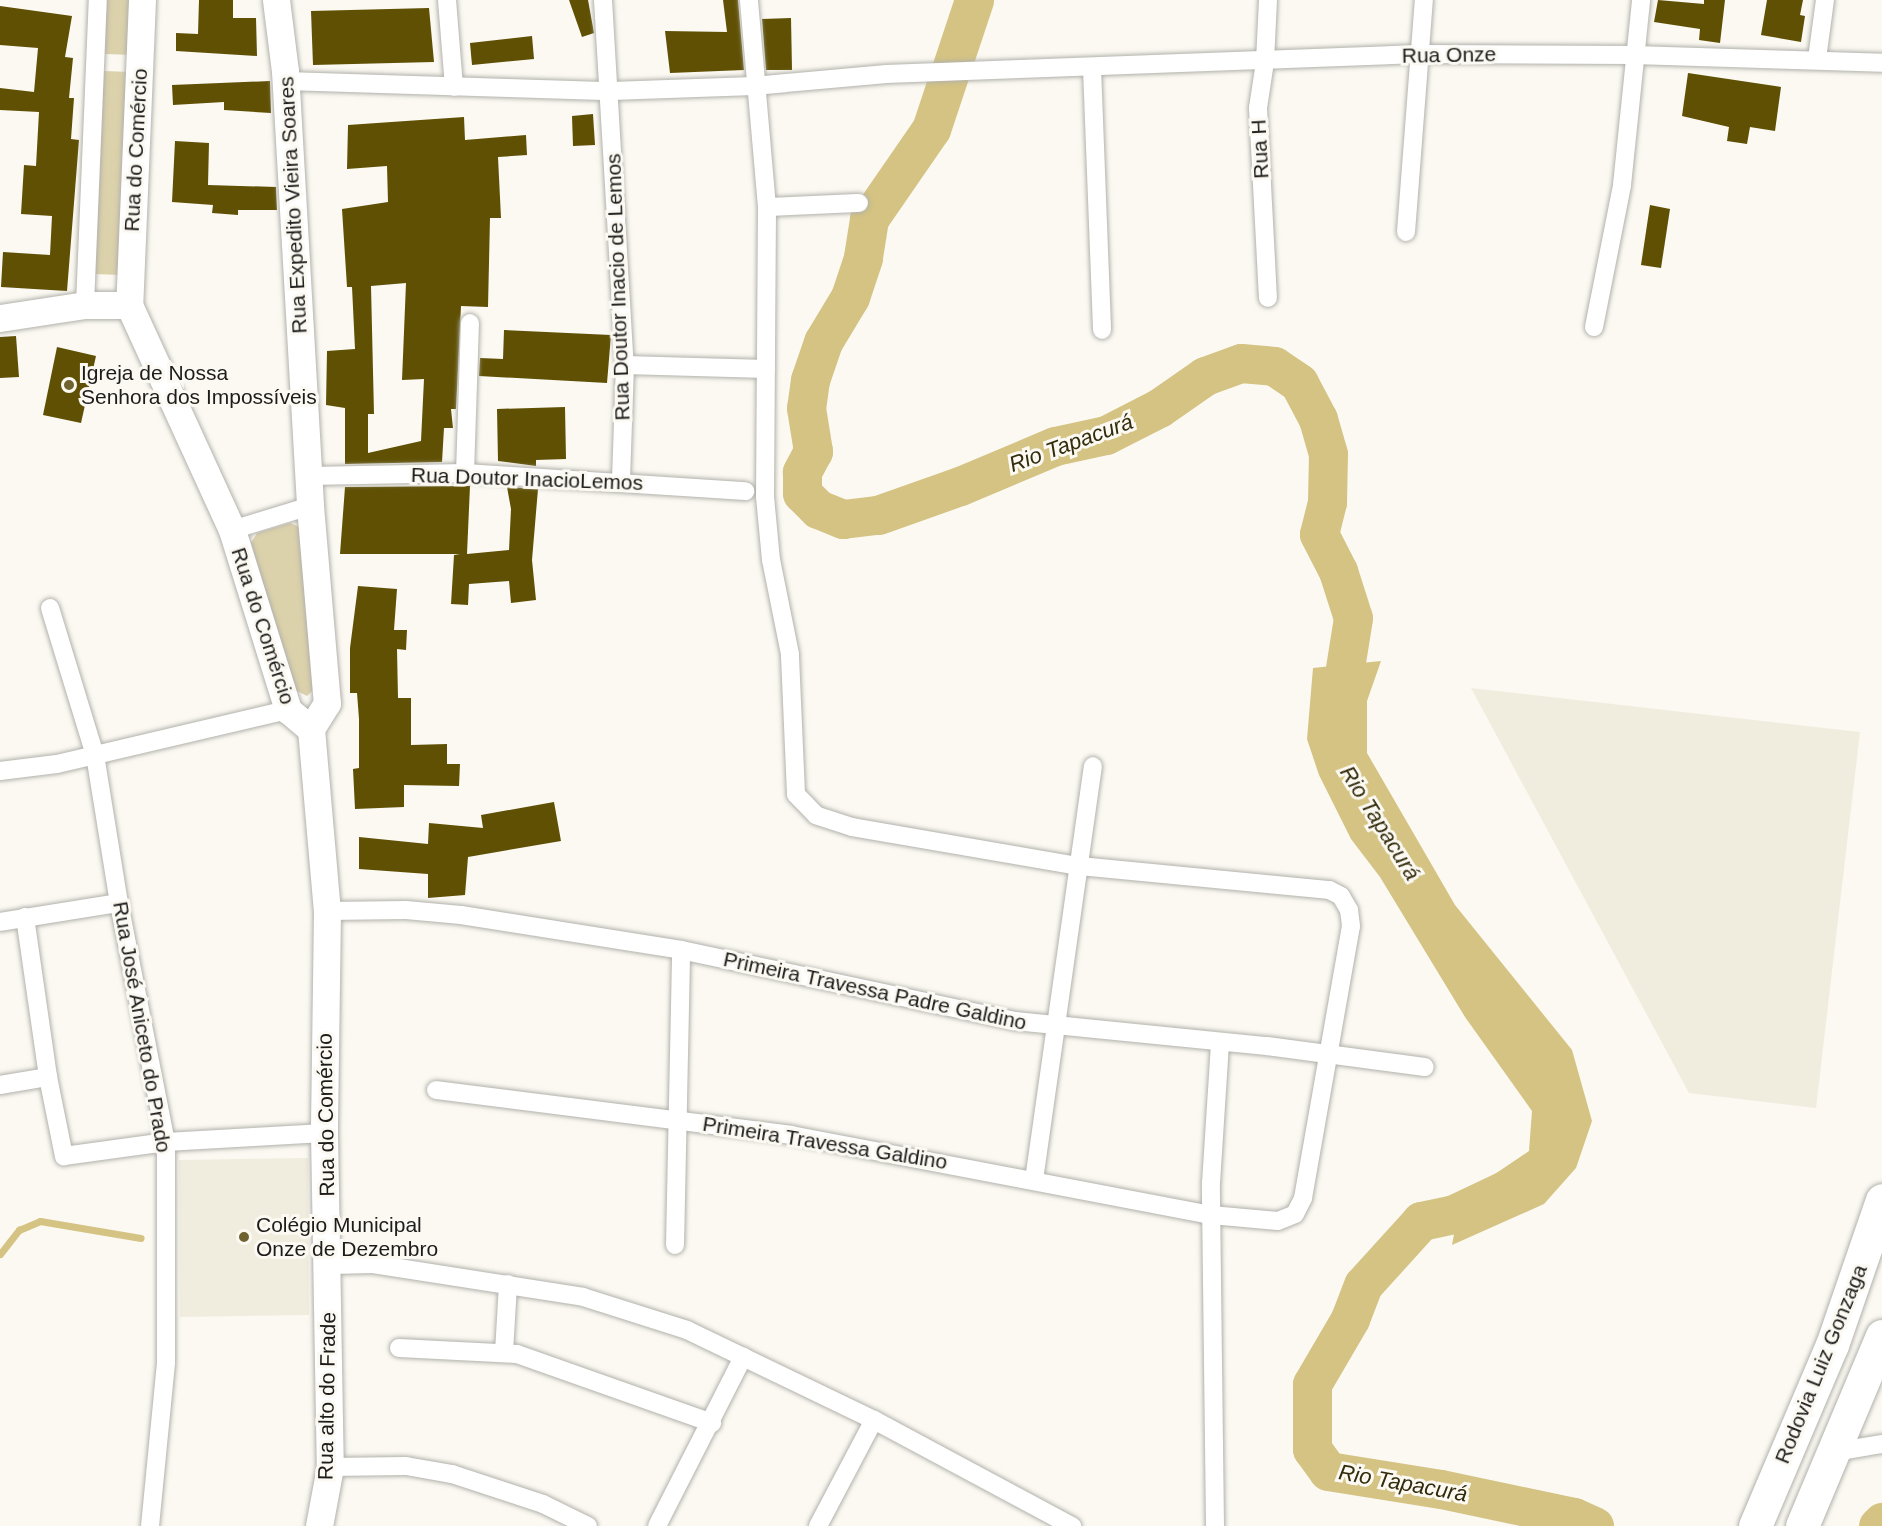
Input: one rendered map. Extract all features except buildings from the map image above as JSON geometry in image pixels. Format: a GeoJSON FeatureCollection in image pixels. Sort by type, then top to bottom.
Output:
{"type":"FeatureCollection","features":[{"type":"Feature","properties":{"kind":"highway","name":"Rodovia Luiz Gonzaga"},"geometry":{"type":"LineString","coordinates":[[1755,1526],[1832,1345],[1882,1200]]}},
{"type":"Feature","properties":{"kind":"highway"},"geometry":{"type":"LineString","coordinates":[[1802,1526],[1882,1336]]}},
{"type":"Feature","properties":{"kind":"main road","name":"Rua do Comércio"},"geometry":{"type":"LineString","coordinates":[[142,0],[129,305],[232,530],[288,710],[311,729],[327,911],[324,1133],[329,1265]]}},
{"type":"Feature","properties":{"kind":"main road","name":"Rua Expedito Vieira Soares"},"geometry":{"type":"LineString","coordinates":[[276,0],[286,81],[310,506],[327,703],[311,729]]}},
{"type":"Feature","properties":{"kind":"main road"},"geometry":{"type":"LineString","coordinates":[[0,318],[85,305],[129,305]]}},
{"type":"Feature","properties":{"kind":"main road","name":"Rua alto do Frade"},"geometry":{"type":"LineString","coordinates":[[320,1526],[330,1467],[329,1265]]}},
{"type":"Feature","properties":{"kind":"street"},"geometry":{"type":"LineString","coordinates":[[85,305],[98,0]]}},
{"type":"Feature","properties":{"kind":"street"},"geometry":{"type":"LineString","coordinates":[[447,0],[454,87]]}},
{"type":"Feature","properties":{"kind":"street","name":"Rua Doutor Inacio de Lemos"},"geometry":{"type":"LineString","coordinates":[[603,0],[611,91],[625,365],[621,482]]}},
{"type":"Feature","properties":{"kind":"street"},"geometry":{"type":"LineString","coordinates":[[749,0],[754,86],[767,207],[765,294],[768,537],[790,654],[793,783],[800,802],[816,815],[836,823],[1078,866]]}},
{"type":"Feature","properties":{"kind":"street","name":"Rua H"},"geometry":{"type":"LineString","coordinates":[[1268,0],[1265,62],[1258,108],[1268,298]]}},
{"type":"Feature","properties":{"kind":"street"},"geometry":{"type":"LineString","coordinates":[[1406,232],[1424,0]]}},
{"type":"Feature","properties":{"kind":"street"},"geometry":{"type":"LineString","coordinates":[[1594,327],[1622,185],[1641,0]]}},
{"type":"Feature","properties":{"kind":"street"},"geometry":{"type":"LineString","coordinates":[[1817,59],[1825,0]]}},
{"type":"Feature","properties":{"kind":"street","name":"Rua Onze"},"geometry":{"type":"LineString","coordinates":[[754,86],[924,72],[1265,62],[1420,54],[1634,55],[1817,59],[1882,63]]}},
{"type":"Feature","properties":{"kind":"street"},"geometry":{"type":"LineString","coordinates":[[1092,68],[1102,330]]}},
{"type":"Feature","properties":{"kind":"street"},"geometry":{"type":"LineString","coordinates":[[286,81],[611,91],[754,86]]}},
{"type":"Feature","properties":{"kind":"street"},"geometry":{"type":"LineString","coordinates":[[767,207],[859,203]]}},
{"type":"Feature","properties":{"kind":"street"},"geometry":{"type":"LineString","coordinates":[[465,473],[470,323]]}},
{"type":"Feature","properties":{"kind":"street"},"geometry":{"type":"LineString","coordinates":[[625,365],[766,369]]}},
{"type":"Feature","properties":{"kind":"street","name":"Rua Doutor InacioLemos"},"geometry":{"type":"LineString","coordinates":[[309,476],[465,473],[745,490]]}},
{"type":"Feature","properties":{"kind":"street"},"geometry":{"type":"LineString","coordinates":[[232,530],[310,506]]}},
{"type":"Feature","properties":{"kind":"street","name":"Rua José Aniceto do Prado"},"geometry":{"type":"LineString","coordinates":[[50,608],[95,755],[119,903],[166,1142],[166,1363],[150,1526]]}},
{"type":"Feature","properties":{"kind":"street"},"geometry":{"type":"LineString","coordinates":[[0,771],[95,755],[288,710]]}},
{"type":"Feature","properties":{"kind":"street"},"geometry":{"type":"LineString","coordinates":[[1035,1180],[1093,766]]}},
{"type":"Feature","properties":{"kind":"street","name":"Primeira Travessa Galdino"},"geometry":{"type":"LineString","coordinates":[[436,1090],[791,1135],[1211,1215],[1278,1221],[1300,1208],[1351,926],[1346,902],[1329,890],[1078,866]]}},
{"type":"Feature","properties":{"kind":"street"},"geometry":{"type":"LineString","coordinates":[[0,922],[119,903]]}},
{"type":"Feature","properties":{"kind":"street","name":"Primeira Travessa Padre Galdino"},"geometry":{"type":"LineString","coordinates":[[327,911],[406,910],[461,915],[681,950],[1004,1019],[1328,1054],[1425,1067]]}},
{"type":"Feature","properties":{"kind":"street"},"geometry":{"type":"LineString","coordinates":[[25,917],[48,1077],[64,1156],[166,1142],[324,1133]]}},
{"type":"Feature","properties":{"kind":"street"},"geometry":{"type":"LineString","coordinates":[[675,1245],[680,1120],[681,950]]}},
{"type":"Feature","properties":{"kind":"street"},"geometry":{"type":"LineString","coordinates":[[1215,1526],[1211,1215],[1220,1042]]}},
{"type":"Feature","properties":{"kind":"street"},"geometry":{"type":"LineString","coordinates":[[0,1086],[48,1077]]}},
{"type":"Feature","properties":{"kind":"street"},"geometry":{"type":"LineString","coordinates":[[329,1265],[373,1264],[508,1284],[609,1304],[687,1330],[873,1420],[1072,1526]]}},
{"type":"Feature","properties":{"kind":"street"},"geometry":{"type":"LineString","coordinates":[[504,1352],[508,1284]]}},
{"type":"Feature","properties":{"kind":"street"},"geometry":{"type":"LineString","coordinates":[[399,1348],[504,1352],[712,1423]]}},
{"type":"Feature","properties":{"kind":"street"},"geometry":{"type":"LineString","coordinates":[[657,1526],[712,1423],[743,1357]]}},
{"type":"Feature","properties":{"kind":"street"},"geometry":{"type":"LineString","coordinates":[[818,1526],[873,1420]]}},
{"type":"Feature","properties":{"kind":"street"},"geometry":{"type":"LineString","coordinates":[[1834,1452],[1882,1444]]}},
{"type":"Feature","properties":{"kind":"street"},"geometry":{"type":"LineString","coordinates":[[330,1467],[395,1466],[444,1472],[543,1504],[588,1526]]}},
{"type":"Feature","properties":{"kind":"shaded area"},"geometry":{"type":"Polygon","coordinates":[[[106,0],[134,0],[132,55],[105,54],[106,0]]]}},
{"type":"Feature","properties":{"kind":"shaded area"},"geometry":{"type":"Polygon","coordinates":[[[104,71],[130,72],[121,275],[95,274],[104,71]]]}},
{"type":"Feature","properties":{"kind":"shaded area"},"geometry":{"type":"Polygon","coordinates":[[[290,523],[302,528],[313,690],[307,696],[295,690],[251,543],[257,533],[290,523]]]}},
{"type":"Feature","properties":{"kind":"shaded area"},"geometry":{"type":"Polygon","coordinates":[[[1471,688],[1860,732],[1816,1108],[1689,1093],[1471,688]]]}},
{"type":"Feature","properties":{"kind":"shaded area","name":"Colégio Municipal Onze de Dezembro"},"geometry":{"type":"Polygon","coordinates":[[[308,1158],[309,1315],[180,1317],[179,1160],[308,1158]]]}},
{"type":"Feature","properties":{"kind":"water"},"geometry":{"type":"Polygon","coordinates":[[[1381,661],[1367,701],[1367,753],[1455,905],[1572,1050],[1592,1121],[1576,1168],[1544,1204],[1452,1245],[1461,1197],[1529,1151],[1532,1111],[1465,1017],[1380,877],[1351,839],[1319,775],[1307,739],[1313,668],[1381,661]]]}},
{"type":"Feature","properties":{"kind":"waterway","name":"Rio Tapacurá"},"geometry":{"type":"LineString","coordinates":[[974,0],[931,129],[869,219],[863,258],[850,297],[823,342],[810,380],[806,408],[813,451],[802,472],[802,493],[818,509],[843,519],[878,515],[960,486],[1055,446],[1106,435],[1159,408],[1205,376],[1241,363],[1274,366],[1299,383],[1318,419],[1328,454],[1327,502],[1319,534],[1338,571],[1353,618],[1337,718]]}},
{"type":"Feature","properties":{"kind":"waterway","name":"Rio Tapacurá"},"geometry":{"type":"LineString","coordinates":[[1507,1189],[1454,1214],[1421,1221],[1363,1285],[1350,1319],[1312,1384],[1312,1449],[1328,1471],[1441,1489],[1574,1517],[1594,1526]]}},
{"type":"Feature","properties":{"kind":"waterway"},"geometry":{"type":"LineString","coordinates":[[0,1254],[19,1230],[40,1221],[141,1238]]}},
{"type":"Feature","properties":{"kind":"waterway","name":"Rio Tapacurá"},"geometry":{"type":"LineString","coordinates":[[1878,1526],[1882,1522]]}},
{"type":"Feature","properties":{"kind":"place","name":"Igreja de Nossa Senhora dos Impossíveis"},"geometry":{"type":"Point","coordinates":[69,385]}},
{"type":"Feature","properties":{"kind":"place","name":"Colégio Municipal Onze de Dezembro"},"geometry":{"type":"Point","coordinates":[244,1237]}}]}
